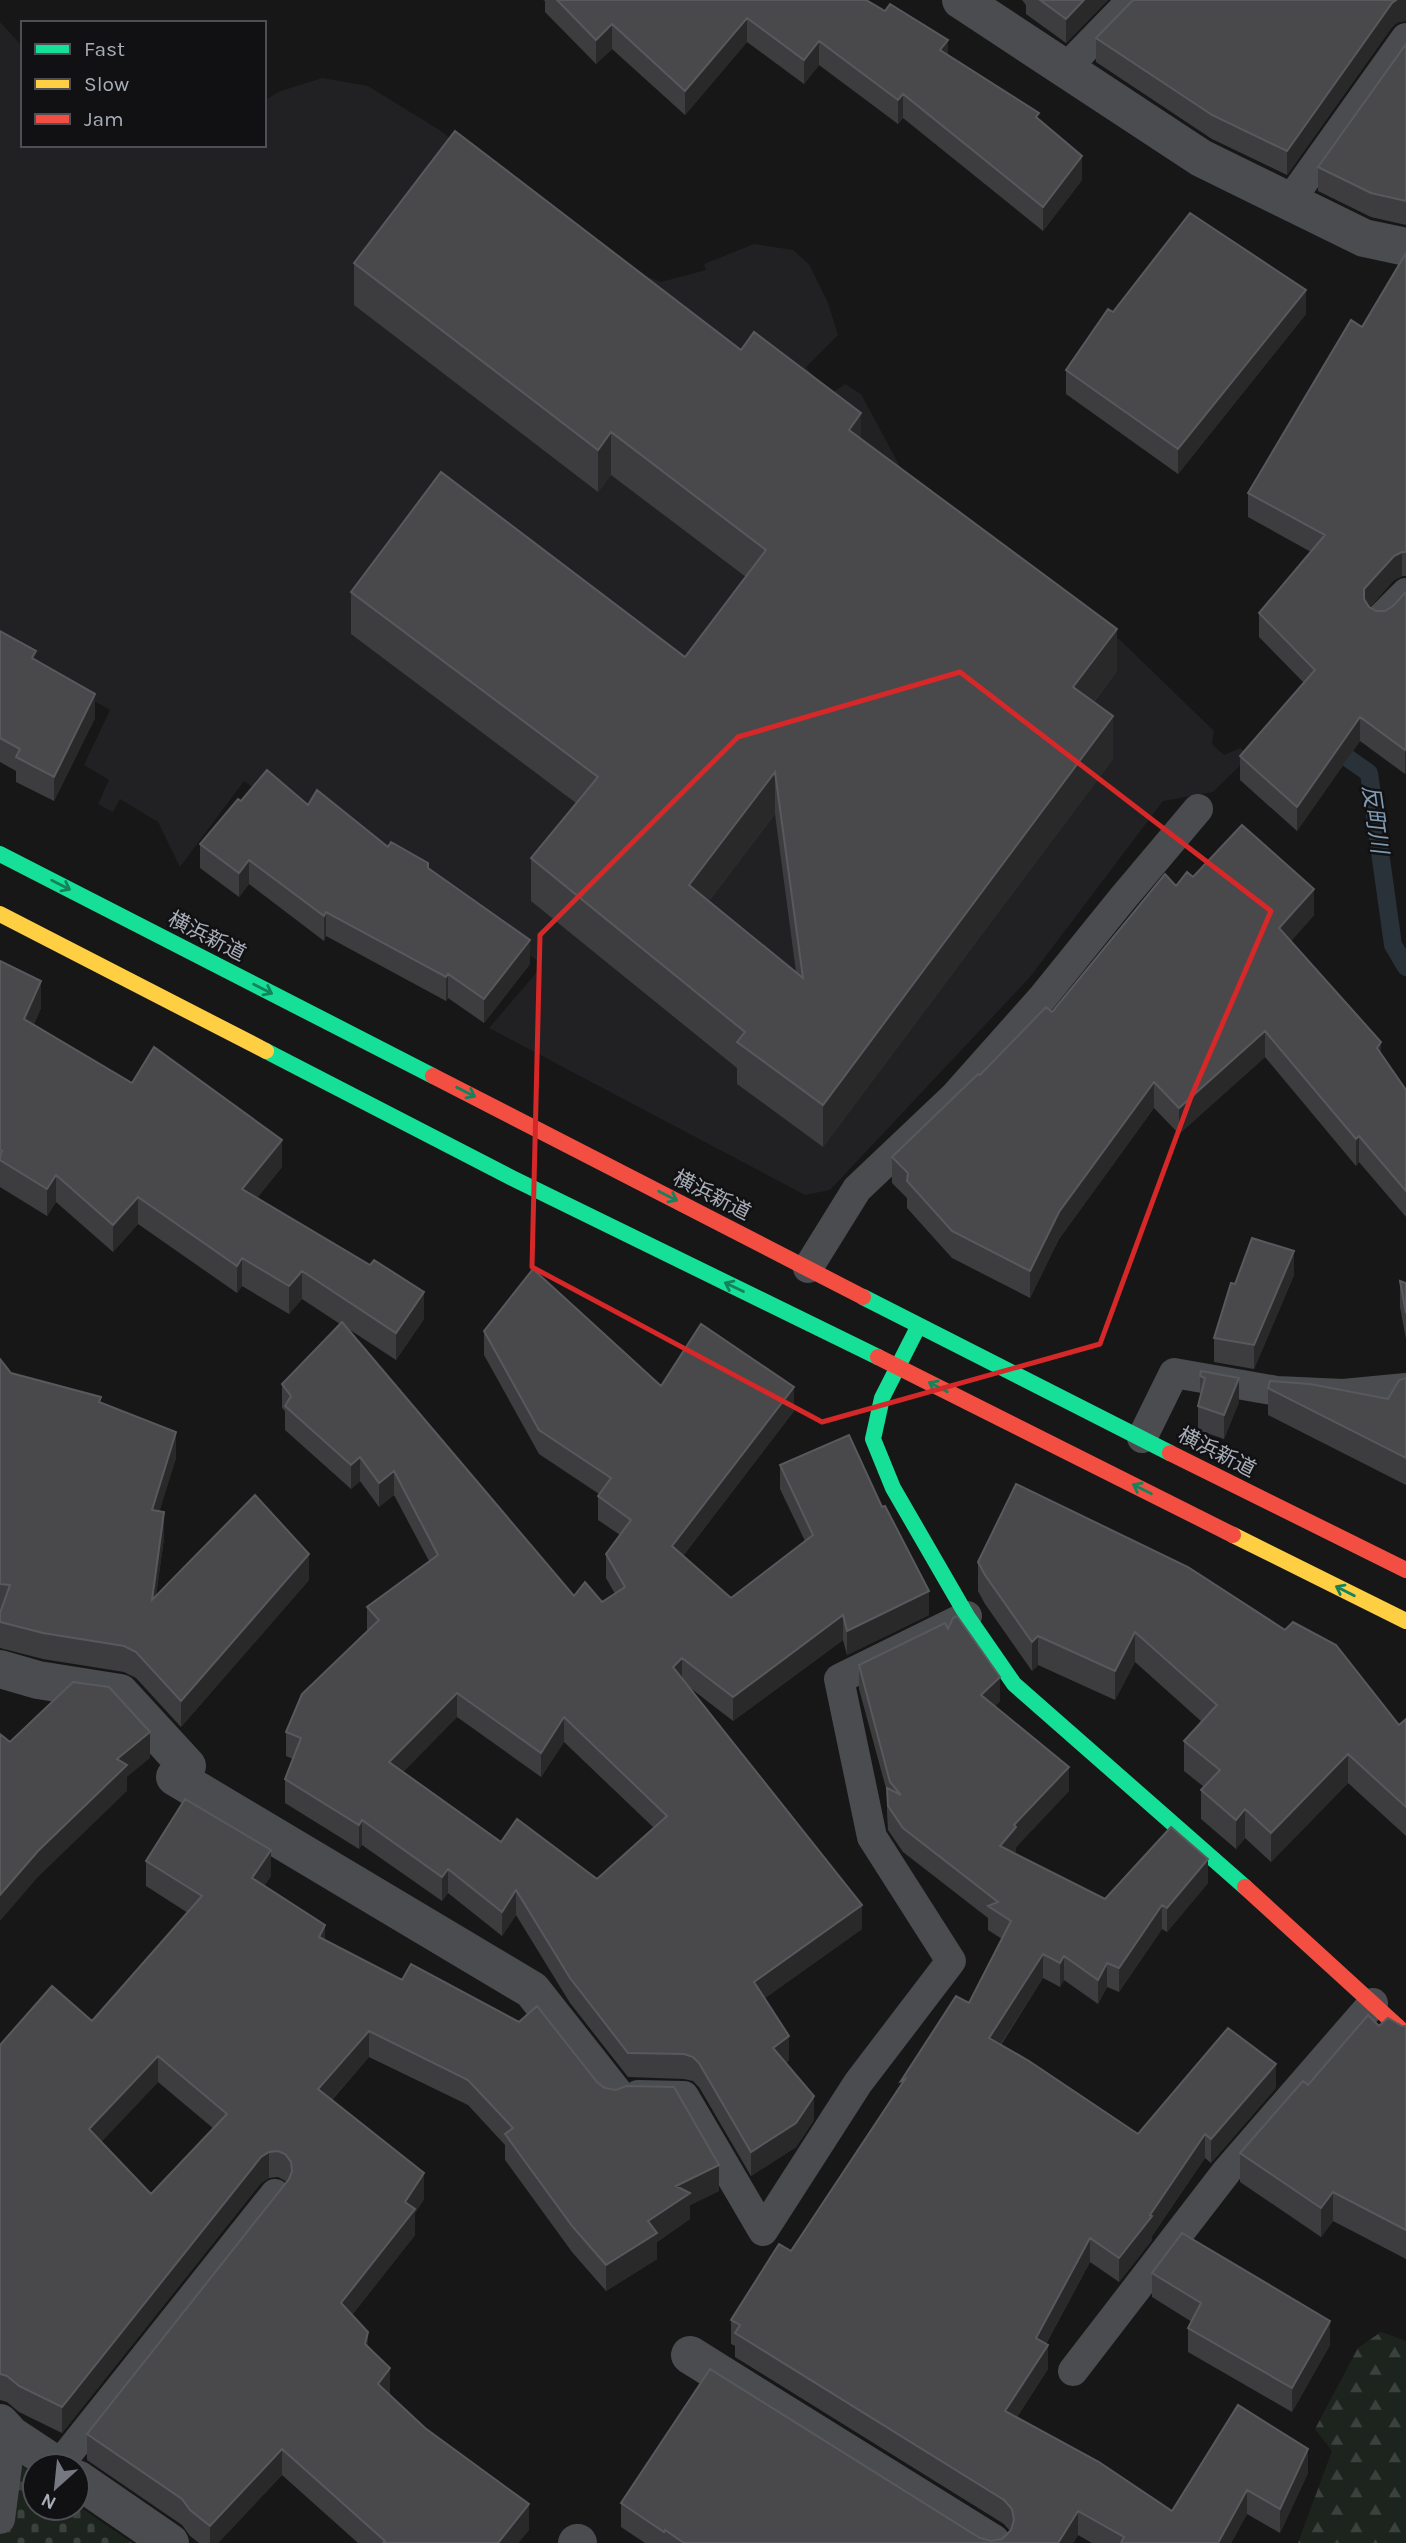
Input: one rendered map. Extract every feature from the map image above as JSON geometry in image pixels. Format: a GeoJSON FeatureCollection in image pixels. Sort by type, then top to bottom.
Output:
{"type":"FeatureCollection","features":[{"type":"Feature","properties":{"kind":"main road","name":"横浜新道"},"geometry":{"type":"LineString","coordinates":[[0,854],[918,1327],[1406,1570]]}},
{"type":"Feature","properties":{"kind":"main road"},"geometry":{"type":"LineString","coordinates":[[0,914],[512,1178],[897,1366],[1406,1621]]}},
{"type":"Feature","properties":{"kind":"main road"},"geometry":{"type":"LineString","coordinates":[[918,1327],[882,1398],[873,1439],[892,1488],[967,1616],[1014,1684],[1235,1878],[1406,2035]]}},
{"type":"Feature","properties":{"kind":"street"},"geometry":{"type":"LineString","coordinates":[[961,0],[1201,158],[1364,238],[1406,247]]}},
{"type":"Feature","properties":{"kind":"street"},"geometry":{"type":"LineString","coordinates":[[0,1669],[38,1680],[120,1693],[181,1771],[532,1990],[614,2094]]}},
{"type":"Feature","properties":{"kind":"street"},"geometry":{"type":"LineString","coordinates":[[690,2355],[992,2543]]}},
{"type":"Feature","properties":{"kind":"street"},"geometry":{"type":"LineString","coordinates":[[6,2429],[38,2452]]}},
{"type":"Feature","properties":{"kind":"street"},"geometry":{"type":"LineString","coordinates":[[91,2489],[170,2543]]}},
{"type":"Feature","properties":{"kind":"lane"},"geometry":{"type":"LineString","coordinates":[[1065,69],[1132,0]]}},
{"type":"Feature","properties":{"kind":"lane"},"geometry":{"type":"LineString","coordinates":[[1289,202],[1406,38]]}},
{"type":"Feature","properties":{"kind":"lane"},"geometry":{"type":"LineString","coordinates":[[1381,618],[1406,593]]}},
{"type":"Feature","properties":{"kind":"lane"},"geometry":{"type":"LineString","coordinates":[[808,1268],[857,1189],[954,1097],[1043,997],[1198,809]]}},
{"type":"Feature","properties":{"kind":"lane"},"geometry":{"type":"LineString","coordinates":[[1142,1438],[1174,1373],[1277,1391],[1343,1394],[1406,1388]]}},
{"type":"Feature","properties":{"kind":"lane"},"geometry":{"type":"LineString","coordinates":[[614,2094],[684,2096],[763,2231],[858,2083],[951,1961],[872,1837],[839,1679],[967,1616]]}},
{"type":"Feature","properties":{"kind":"lane"},"geometry":{"type":"LineString","coordinates":[[1073,2371],[1227,2171],[1373,2003]]}},
{"type":"Feature","properties":{"kind":"lane"},"geometry":{"type":"LineString","coordinates":[[69,2452],[275,2194]]}},
{"type":"Feature","properties":{"kind":"lane"},"geometry":{"type":"LineString","coordinates":[[0,2519],[6,2429]]}},
{"type":"Feature","properties":{"kind":"highlighted area"},"geometry":{"type":"Polygon","coordinates":[[[960,672],[1271,911],[1191,1097],[1100,1344],[822,1422],[532,1267],[540,935],[738,737],[960,672]]]}},
{"type":"Feature","properties":{"kind":"shaded area"},"geometry":{"type":"Polygon","coordinates":[[[0,22],[21,45],[21,147],[266,147],[266,100],[278,92],[322,78],[368,86],[441,131],[511,189],[629,270],[661,282],[706,270],[704,264],[754,244],[793,250],[809,264],[828,303],[838,335],[806,367],[829,395],[845,384],[861,394],[912,489],[1101,634],[1119,639],[1214,731],[1212,744],[1224,755],[1240,748],[1251,755],[1213,792],[1163,801],[1030,977],[830,1190],[805,1195],[489,1028],[543,965],[321,803],[304,823],[244,781],[180,867],[158,822],[120,799],[113,812],[98,804],[109,780],[84,765],[110,710],[0,649],[0,22]]]}},
{"type":"Feature","properties":{"kind":"green space"},"geometry":{"type":"Polygon","coordinates":[[[1381,2332],[1406,2341],[1406,2543],[1298,2543],[1332,2451],[1315,2429],[1358,2348],[1381,2332]]]}},
{"type":"Feature","properties":{"kind":"green space"},"geometry":{"type":"Polygon","coordinates":[[[0,2451],[21,2465],[21,2522],[91,2522],[91,2515],[132,2543],[0,2543],[0,2451]]]}},
{"type":"Feature","properties":{"kind":"building"},"geometry":{"type":"Polygon","coordinates":[[[557,0],[866,0],[885,11],[890,4],[948,40],[940,50],[1039,113],[1036,117],[1082,156],[1043,207],[903,94],[898,100],[819,41],[804,60],[747,18],[685,91],[612,24],[596,40],[557,0]]]}},
{"type":"Feature","properties":{"kind":"building"},"geometry":{"type":"Polygon","coordinates":[[[1040,0],[1084,0],[1066,19],[1040,0]]]}},
{"type":"Feature","properties":{"kind":"building"},"geometry":{"type":"Polygon","coordinates":[[[1133,0],[1396,0],[1287,151],[1212,115],[1096,38],[1133,0]]]}},
{"type":"Feature","properties":{"kind":"building"},"geometry":{"type":"Polygon","coordinates":[[[1406,44],[1406,201],[1371,193],[1318,167],[1406,44]]]}},
{"type":"Feature","properties":{"kind":"building"},"geometry":{"type":"Polygon","coordinates":[[[455,131],[741,350],[754,332],[861,413],[849,430],[1117,629],[1073,687],[1113,716],[823,1105],[737,1042],[745,1032],[531,858],[598,777],[351,592],[441,472],[685,657],[766,550],[611,432],[598,450],[354,263],[455,131]],[[775,772],[689,885],[803,978],[775,772]]]}},
{"type":"Feature","properties":{"kind":"building"},"geometry":{"type":"Polygon","coordinates":[[[1190,213],[1306,290],[1178,449],[1066,370],[1108,309],[1113,312],[1190,213]]]}},
{"type":"Feature","properties":{"kind":"building"},"geometry":{"type":"Polygon","coordinates":[[[1406,253],[1406,552],[1394,556],[1364,589],[1364,599],[1369,607],[1376,611],[1385,611],[1406,592],[1406,748],[1405,750],[1360,717],[1297,807],[1240,756],[1315,670],[1259,613],[1325,535],[1248,493],[1351,320],[1362,327],[1406,253]]]}},
{"type":"Feature","properties":{"kind":"building"},"geometry":{"type":"Polygon","coordinates":[[[0,631],[36,651],[32,658],[95,694],[54,777],[16,757],[20,749],[0,738],[0,631]]]}},
{"type":"Feature","properties":{"kind":"building"},"geometry":{"type":"Polygon","coordinates":[[[267,770],[308,805],[317,790],[388,847],[391,842],[428,863],[428,868],[530,940],[484,999],[448,974],[446,977],[326,912],[324,916],[249,860],[239,873],[200,844],[267,770]]]}},
{"type":"Feature","properties":{"kind":"building"},"geometry":{"type":"Polygon","coordinates":[[[1242,825],[1314,889],[1279,928],[1381,1042],[1377,1048],[1406,1090],[1406,1191],[1359,1136],[1356,1139],[1265,1031],[1179,1108],[1154,1082],[1059,1212],[1030,1271],[952,1231],[907,1181],[908,1173],[892,1157],[980,1075],[1046,1007],[1052,1012],[1165,874],[1176,886],[1187,872],[1193,877],[1242,825]]]}},
{"type":"Feature","properties":{"kind":"building"},"geometry":{"type":"Polygon","coordinates":[[[0,961],[41,981],[24,1019],[132,1083],[154,1047],[282,1140],[242,1189],[370,1265],[374,1260],[424,1292],[396,1333],[302,1271],[289,1286],[242,1258],[237,1266],[138,1197],[113,1225],[56,1175],[47,1189],[0,1160],[0,961]]]}},
{"type":"Feature","properties":{"kind":"building"},"geometry":{"type":"Polygon","coordinates":[[[1252,1238],[1294,1251],[1254,1345],[1214,1338],[1231,1283],[1235,1284],[1252,1238]]]}},
{"type":"Feature","properties":{"kind":"building"},"geometry":{"type":"Polygon","coordinates":[[[533,1269],[661,1386],[701,1324],[794,1387],[672,1546],[731,1598],[813,1535],[780,1465],[849,1435],[882,1507],[885,1506],[929,1591],[847,1631],[843,1615],[733,1697],[682,1658],[673,1667],[862,1905],[754,1982],[789,2036],[773,2048],[814,2096],[796,2123],[751,2152],[693,2057],[684,2054],[628,2053],[570,1978],[516,1890],[502,1912],[448,1869],[442,1877],[362,1820],[359,1825],[285,1779],[301,1738],[286,1732],[302,1694],[379,1620],[367,1607],[438,1555],[394,1471],[379,1483],[360,1457],[351,1465],[285,1406],[291,1396],[282,1384],[342,1322],[574,1596],[585,1582],[602,1602],[625,1587],[606,1554],[631,1520],[598,1496],[611,1478],[539,1430],[484,1331],[533,1269]],[[457,1693],[389,1762],[501,1842],[517,1819],[597,1879],[667,1816],[564,1717],[541,1753],[457,1693]]]}},
{"type":"Feature","properties":{"kind":"building"},"geometry":{"type":"Polygon","coordinates":[[[1400,1281],[1406,1283],[1406,1313],[1400,1281]]]}},
{"type":"Feature","properties":{"kind":"building"},"geometry":{"type":"Polygon","coordinates":[[[0,1359],[11,1373],[101,1397],[99,1402],[176,1432],[152,1510],[164,1512],[152,1600],[255,1495],[309,1554],[181,1701],[136,1652],[124,1646],[43,1633],[0,1622],[0,1613],[10,1585],[0,1584],[0,1359]]]}},
{"type":"Feature","properties":{"kind":"building"},"geometry":{"type":"Polygon","coordinates":[[[1201,1371],[1239,1378],[1224,1415],[1198,1406],[1205,1378],[1200,1376],[1201,1371]]]}},
{"type":"Feature","properties":{"kind":"building"},"geometry":{"type":"Polygon","coordinates":[[[1406,1378],[1406,1458],[1268,1388],[1270,1381],[1310,1384],[1388,1399],[1399,1380],[1406,1378]]]}},
{"type":"Feature","properties":{"kind":"building"},"geometry":{"type":"Polygon","coordinates":[[[1016,1484],[1188,1567],[1285,1630],[1293,1622],[1336,1645],[1399,1725],[1406,1719],[1406,1807],[1348,1754],[1271,1833],[1245,1809],[1236,1820],[1201,1790],[1220,1770],[1184,1741],[1217,1705],[1135,1632],[1115,1671],[1038,1636],[1032,1642],[985,1575],[978,1562],[1016,1484]]]}},
{"type":"Feature","properties":{"kind":"building"},"geometry":{"type":"Polygon","coordinates":[[[957,1616],[1000,1677],[981,1695],[1069,1767],[1014,1825],[1016,1827],[1000,1846],[1105,1899],[1171,1827],[1208,1859],[1167,1908],[1162,1905],[1119,1968],[1107,1963],[1098,1980],[1064,1956],[1060,1963],[1043,1954],[989,2038],[1029,2061],[1138,2134],[1228,2028],[1276,2064],[1211,2139],[1205,2134],[1150,2215],[1152,2216],[1119,2258],[1090,2238],[1036,2338],[1048,2345],[1005,2411],[1099,2462],[1172,2511],[1238,2405],[1308,2449],[1280,2509],[1247,2490],[1218,2543],[1121,2543],[1124,2537],[1078,2511],[1058,2543],[684,2543],[621,2503],[710,2369],[980,2538],[991,2541],[1002,2539],[1011,2530],[1014,2520],[1012,2509],[1004,2500],[735,2333],[740,2325],[731,2320],[779,2244],[791,2251],[905,2079],[901,2081],[956,1996],[969,2003],[1011,1921],[988,1906],[998,1902],[903,1828],[888,1806],[887,1788],[901,1795],[890,1782],[859,1665],[945,1623],[948,1629],[953,1618],[957,1616]]]}},
{"type":"Feature","properties":{"kind":"building"},"geometry":{"type":"Polygon","coordinates":[[[73,1682],[109,1687],[150,1732],[117,1759],[127,1765],[38,1851],[0,1895],[0,1734],[10,1742],[73,1682]]]}},
{"type":"Feature","properties":{"kind":"building"},"geometry":{"type":"Polygon","coordinates":[[[185,1799],[271,1850],[252,1878],[325,1925],[319,1937],[402,1980],[411,1964],[519,2022],[537,2006],[597,2082],[605,2088],[616,2090],[626,2086],[674,2087],[719,2165],[676,2186],[690,2193],[648,2221],[657,2233],[606,2265],[572,2226],[505,2134],[513,2128],[468,2080],[369,2031],[318,2089],[424,2173],[405,2202],[415,2209],[341,2303],[368,2332],[365,2344],[390,2368],[378,2384],[425,2428],[529,2504],[498,2543],[383,2543],[385,2541],[282,2449],[210,2526],[190,2510],[182,2499],[87,2434],[289,2179],[291,2162],[285,2154],[278,2151],[261,2157],[62,2407],[0,2374],[0,2045],[52,1986],[92,2021],[202,1896],[146,1861],[185,1799]],[[158,2056],[89,2129],[151,2194],[227,2114],[158,2056]]]}},
{"type":"Feature","properties":{"kind":"building"},"geometry":{"type":"Polygon","coordinates":[[[1368,2015],[1379,2026],[1388,2018],[1406,2026],[1406,2230],[1333,2192],[1321,2208],[1240,2153],[1303,2081],[1308,2085],[1368,2015]]]}},
{"type":"Feature","properties":{"kind":"building"},"geometry":{"type":"Polygon","coordinates":[[[1182,2233],[1330,2321],[1292,2388],[1188,2328],[1201,2303],[1152,2273],[1182,2233]]]}},
{"type":"Feature","properties":{"kind":"waterway","name":"反町川"},"geometry":{"type":"LineString","coordinates":[[1329,745],[1369,773],[1393,945],[1406,967]]}},
{"type":"Feature","properties":{"kind":"traffic: fast"},"geometry":{"type":"LineString","coordinates":[[0,854],[433,1076]]}},
{"type":"Feature","properties":{"kind":"traffic: fast"},"geometry":{"type":"LineString","coordinates":[[266,1051],[512,1178],[878,1357]]}},
{"type":"Feature","properties":{"kind":"traffic: fast"},"geometry":{"type":"LineString","coordinates":[[863,1297],[1170,1453]]}},
{"type":"Feature","properties":{"kind":"traffic: fast"},"geometry":{"type":"LineString","coordinates":[[918,1327],[882,1398],[873,1439],[893,1488],[967,1616],[1014,1684],[1245,1887]]}},
{"type":"Feature","properties":{"kind":"traffic: slow"},"geometry":{"type":"LineString","coordinates":[[0,914],[266,1051]]}},
{"type":"Feature","properties":{"kind":"traffic: slow"},"geometry":{"type":"LineString","coordinates":[[1233,1535],[1406,1621]]}},
{"type":"Feature","properties":{"kind":"traffic: jam"},"geometry":{"type":"LineString","coordinates":[[433,1076],[863,1297]]}},
{"type":"Feature","properties":{"kind":"traffic: jam"},"geometry":{"type":"LineString","coordinates":[[878,1357],[1233,1535]]}},
{"type":"Feature","properties":{"kind":"traffic: jam"},"geometry":{"type":"LineString","coordinates":[[1170,1453],[1406,1570]]}},
{"type":"Feature","properties":{"kind":"traffic: jam"},"geometry":{"type":"LineString","coordinates":[[1245,1887],[1406,2034]]}}]}
